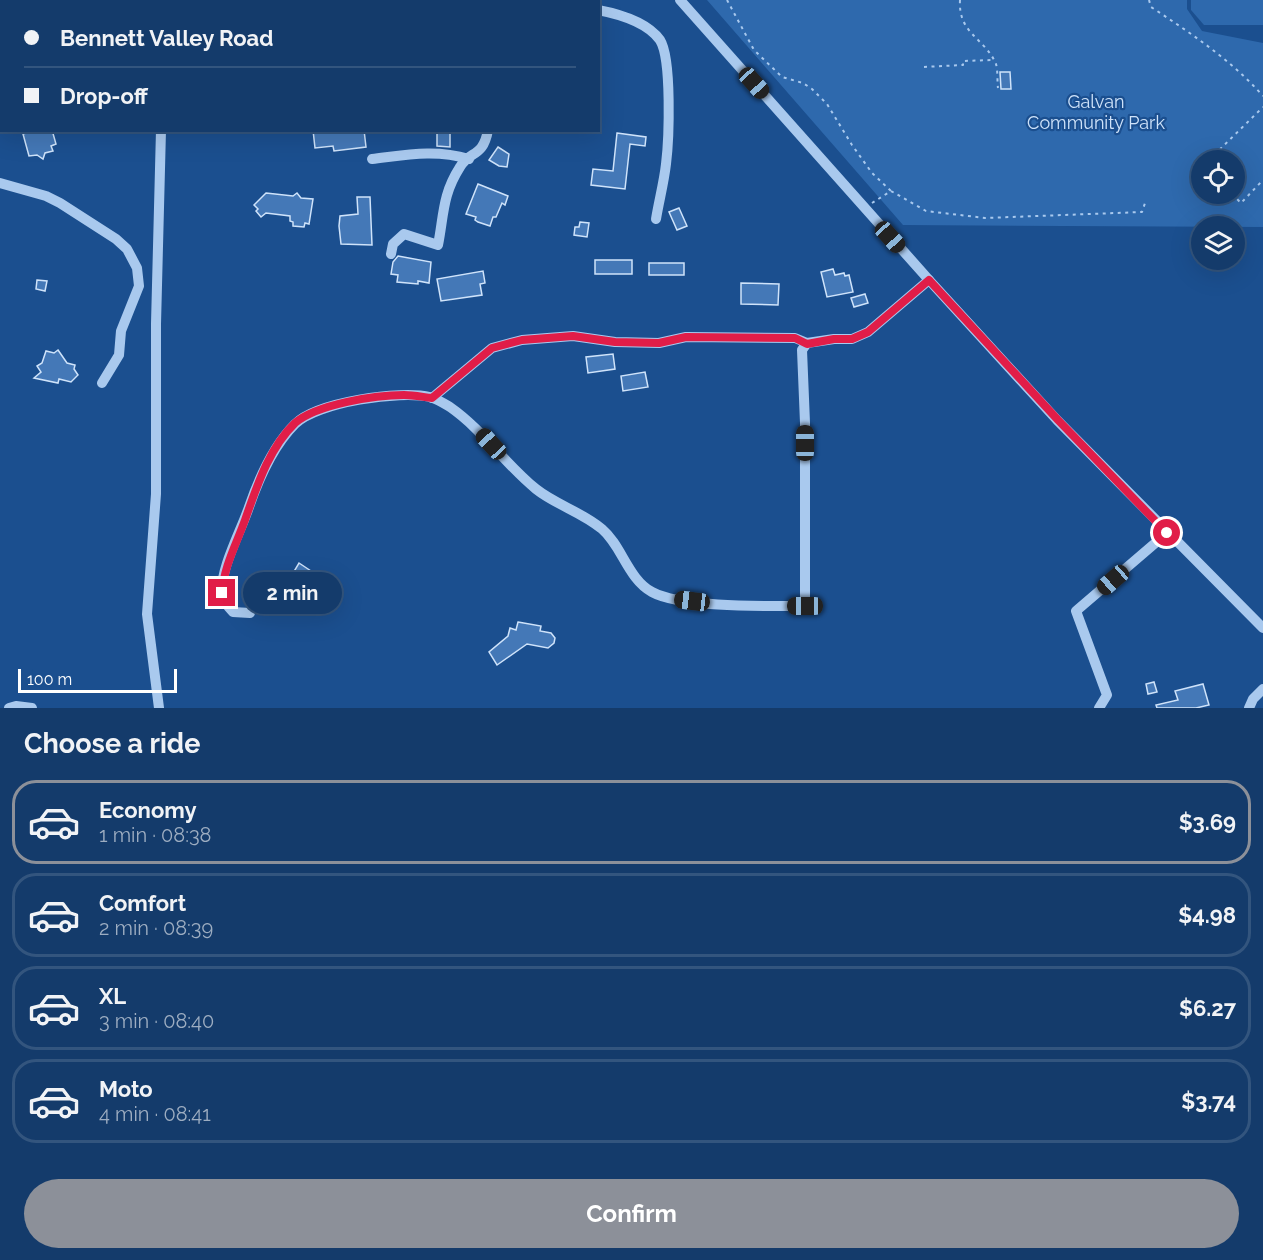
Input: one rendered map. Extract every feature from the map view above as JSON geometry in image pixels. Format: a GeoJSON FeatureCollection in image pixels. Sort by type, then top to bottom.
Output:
{"type":"FeatureCollection","features":[{"type":"Feature","properties":{"kind":"street"},"geometry":{"type":"LineString","coordinates":[[680,0],[864,208],[1058,420],[1263,628]]}},
{"type":"Feature","properties":{"kind":"street"},"geometry":{"type":"LineString","coordinates":[[600,11],[641,24],[654,33],[663,47],[669,78],[666,162],[656,219]]}},
{"type":"Feature","properties":{"kind":"street"},"geometry":{"type":"LineString","coordinates":[[159,708],[147,614],[156,494],[156,324],[161,132]]}},
{"type":"Feature","properties":{"kind":"street"},"geometry":{"type":"LineString","coordinates":[[391,254],[393,244],[404,234],[438,245],[443,204],[461,164],[485,144],[488,132]]}},
{"type":"Feature","properties":{"kind":"street"},"geometry":{"type":"LineString","coordinates":[[372,159],[425,153],[448,153],[469,159]]}},
{"type":"Feature","properties":{"kind":"street"},"geometry":{"type":"LineString","coordinates":[[0,183],[46,196],[60,203],[116,239],[127,249],[137,268],[139,286],[121,331],[119,355],[102,383]]}},
{"type":"Feature","properties":{"kind":"street"},"geometry":{"type":"LineString","coordinates":[[432,398],[492,348],[522,340],[573,336],[615,342],[659,343],[686,337],[795,338],[807,344],[834,339],[852,339],[868,332],[929,280]]}},
{"type":"Feature","properties":{"kind":"street"},"geometry":{"type":"LineString","coordinates":[[250,613],[233,612],[225,604],[222,593],[224,573],[263,472],[279,444],[296,423],[316,411],[362,399],[405,394],[432,398],[450,407],[477,430],[534,487],[552,501],[602,529],[615,544],[637,579],[650,591],[664,598],[692,601],[805,606],[806,520],[802,350],[807,344]]}},
{"type":"Feature","properties":{"kind":"street"},"geometry":{"type":"LineString","coordinates":[[1099,708],[1107,695],[1076,611],[1167,533]]}},
{"type":"Feature","properties":{"kind":"street"},"geometry":{"type":"LineString","coordinates":[[1249,708],[1257,694],[1263,689]]}},
{"type":"Feature","properties":{"kind":"street"},"geometry":{"type":"LineString","coordinates":[[9,708],[32,708]]}},
{"type":"Feature","properties":{"kind":"path"},"geometry":{"type":"LineString","coordinates":[[727,0],[754,50],[782,77],[812,88],[827,104],[872,173],[891,191],[926,211],[985,218],[1142,212],[1145,203]]}},
{"type":"Feature","properties":{"kind":"path"},"geometry":{"type":"LineString","coordinates":[[960,0],[964,25],[997,66],[998,88]]}},
{"type":"Feature","properties":{"kind":"path"},"geometry":{"type":"LineString","coordinates":[[1149,0],[1151,7],[1204,42],[1246,77],[1263,96]]}},
{"type":"Feature","properties":{"kind":"path"},"geometry":{"type":"LineString","coordinates":[[924,67],[963,65],[963,61],[993,60]]}},
{"type":"Feature","properties":{"kind":"path"},"geometry":{"type":"LineString","coordinates":[[1219,150],[1263,107]]}},
{"type":"Feature","properties":{"kind":"path"},"geometry":{"type":"LineString","coordinates":[[1245,199],[1263,180]]}},
{"type":"Feature","properties":{"kind":"path"},"geometry":{"type":"LineString","coordinates":[[864,208],[891,191]]}},
{"type":"Feature","properties":{"kind":"green space","name":"Galvan Community Park"},"geometry":{"type":"Polygon","coordinates":[[[707,0],[1187,0],[1187,9],[1202,31],[1263,43],[1263,227],[1245,227],[1245,216],[1191,216],[1191,227],[903,225],[707,0]]]}},
{"type":"Feature","properties":{"kind":"green space"},"geometry":{"type":"Polygon","coordinates":[[[1191,0],[1263,0],[1263,25],[1204,25],[1191,10],[1191,0]]]}},
{"type":"Feature","properties":{"kind":"building"},"geometry":{"type":"Polygon","coordinates":[[[1000,72],[1010,72],[1011,89],[1001,89],[1000,72]]]}},
{"type":"Feature","properties":{"kind":"building"},"geometry":{"type":"Polygon","coordinates":[[[53,132],[56,144],[51,146],[53,151],[45,153],[43,159],[37,155],[29,156],[23,134],[53,132]]]}},
{"type":"Feature","properties":{"kind":"building"},"geometry":{"type":"Polygon","coordinates":[[[313,132],[364,132],[366,147],[334,151],[333,146],[315,148],[313,132]]]}},
{"type":"Feature","properties":{"kind":"building"},"geometry":{"type":"Polygon","coordinates":[[[437,132],[450,132],[450,147],[437,146],[437,132]]]}},
{"type":"Feature","properties":{"kind":"building"},"geometry":{"type":"Polygon","coordinates":[[[617,133],[646,137],[645,146],[630,144],[625,189],[591,185],[593,169],[613,171],[617,133]]]}},
{"type":"Feature","properties":{"kind":"building"},"geometry":{"type":"Polygon","coordinates":[[[498,147],[509,154],[507,167],[499,166],[489,160],[498,147]]]}},
{"type":"Feature","properties":{"kind":"building"},"geometry":{"type":"Polygon","coordinates":[[[478,184],[508,196],[505,205],[502,203],[496,217],[493,217],[490,226],[466,214],[478,184]]]}},
{"type":"Feature","properties":{"kind":"building"},"geometry":{"type":"Polygon","coordinates":[[[266,193],[293,196],[297,193],[301,198],[313,199],[309,224],[305,223],[304,227],[293,226],[290,216],[266,213],[261,217],[254,205],[266,193]]]}},
{"type":"Feature","properties":{"kind":"building"},"geometry":{"type":"Polygon","coordinates":[[[357,197],[370,197],[372,245],[341,244],[340,216],[358,214],[357,197]]]}},
{"type":"Feature","properties":{"kind":"building"},"geometry":{"type":"Polygon","coordinates":[[[679,208],[687,226],[677,230],[669,212],[679,208]]]}},
{"type":"Feature","properties":{"kind":"building"},"geometry":{"type":"Polygon","coordinates":[[[580,222],[589,223],[587,237],[574,235],[575,227],[579,227],[580,222]]]}},
{"type":"Feature","properties":{"kind":"building"},"geometry":{"type":"Polygon","coordinates":[[[398,256],[431,262],[429,283],[397,282],[398,275],[391,274],[393,262],[398,256]]]}},
{"type":"Feature","properties":{"kind":"building"},"geometry":{"type":"Polygon","coordinates":[[[595,260],[632,260],[632,274],[595,274],[595,260]]]}},
{"type":"Feature","properties":{"kind":"building"},"geometry":{"type":"Polygon","coordinates":[[[649,263],[684,263],[684,275],[649,275],[649,263]]]}},
{"type":"Feature","properties":{"kind":"building"},"geometry":{"type":"Polygon","coordinates":[[[833,269],[835,275],[844,273],[845,276],[849,275],[853,292],[827,297],[821,272],[833,269]]]}},
{"type":"Feature","properties":{"kind":"building"},"geometry":{"type":"Polygon","coordinates":[[[483,271],[485,283],[480,284],[482,295],[441,301],[437,279],[483,271]]]}},
{"type":"Feature","properties":{"kind":"building"},"geometry":{"type":"Polygon","coordinates":[[[37,280],[47,281],[45,291],[36,289],[37,280]]]}},
{"type":"Feature","properties":{"kind":"building"},"geometry":{"type":"Polygon","coordinates":[[[741,283],[779,284],[778,305],[741,304],[741,283]]]}},
{"type":"Feature","properties":{"kind":"building"},"geometry":{"type":"Polygon","coordinates":[[[865,294],[868,303],[854,307],[851,298],[865,294]]]}},
{"type":"Feature","properties":{"kind":"building"},"geometry":{"type":"Polygon","coordinates":[[[58,350],[67,363],[75,365],[74,369],[78,375],[71,382],[59,379],[58,383],[34,378],[41,372],[37,366],[42,363],[46,351],[54,353],[58,350]]]}},
{"type":"Feature","properties":{"kind":"building"},"geometry":{"type":"Polygon","coordinates":[[[613,354],[615,369],[588,373],[586,357],[613,354]]]}},
{"type":"Feature","properties":{"kind":"building"},"geometry":{"type":"Polygon","coordinates":[[[645,372],[648,387],[623,391],[621,376],[645,372]]]}},
{"type":"Feature","properties":{"kind":"building"},"geometry":{"type":"Polygon","coordinates":[[[299,563],[329,583],[322,595],[301,600],[281,589],[272,599],[257,591],[268,571],[289,580],[299,563]]]}},
{"type":"Feature","properties":{"kind":"building"},"geometry":{"type":"Polygon","coordinates":[[[518,622],[541,626],[540,631],[551,633],[555,638],[554,643],[548,648],[527,644],[497,665],[489,652],[508,636],[510,628],[516,630],[518,622]]]}},
{"type":"Feature","properties":{"kind":"building"},"geometry":{"type":"Polygon","coordinates":[[[1154,682],[1157,692],[1148,694],[1146,684],[1154,682]]]}},
{"type":"Feature","properties":{"kind":"building"},"geometry":{"type":"Polygon","coordinates":[[[1203,684],[1209,705],[1196,708],[1157,708],[1156,705],[1178,700],[1175,691],[1203,684]]]}},
{"type":"Feature","properties":{"kind":"route"},"geometry":{"type":"LineString","coordinates":[[222,593],[224,573],[263,472],[279,444],[296,423],[316,411],[362,399],[405,394],[432,398],[492,348],[522,340],[573,336],[615,342],[659,343],[686,337],[795,338],[807,344],[834,339],[852,339],[868,332],[929,280],[1058,420],[1167,533]]}}]}
